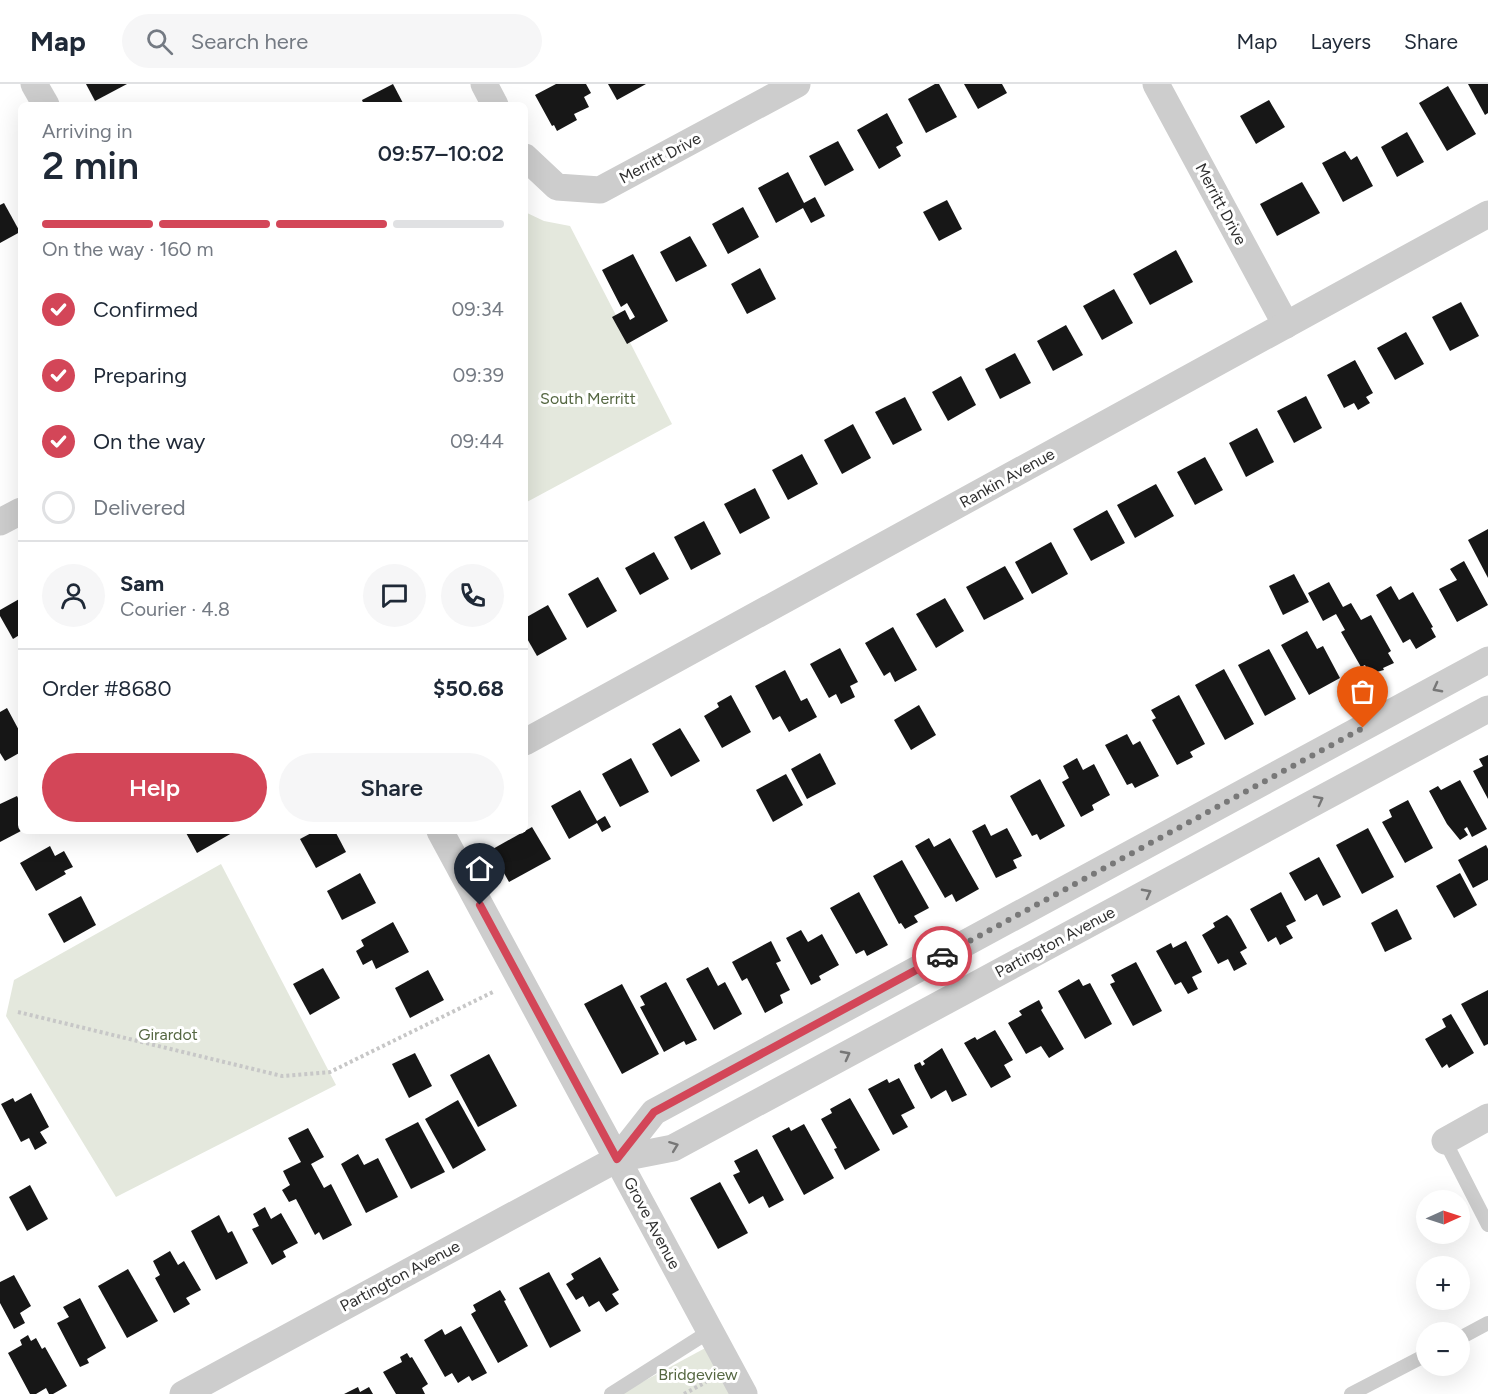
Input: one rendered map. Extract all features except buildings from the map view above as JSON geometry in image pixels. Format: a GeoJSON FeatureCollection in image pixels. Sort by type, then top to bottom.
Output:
{"type":"FeatureCollection","features":[{"type":"Feature","properties":{"kind":"street"},"geometry":{"type":"LineString","coordinates":[[34,84],[44,102]]}},
{"type":"Feature","properties":{"kind":"street"},"geometry":{"type":"LineString","coordinates":[[484,84],[493,102]]}},
{"type":"Feature","properties":{"kind":"street","name":"Merritt Drive"},"geometry":{"type":"LineString","coordinates":[[528,160],[557,187],[600,190],[797,84]]}},
{"type":"Feature","properties":{"kind":"street","name":"Merritt Drive"},"geometry":{"type":"LineString","coordinates":[[1156,84],[1286,325]]}},
{"type":"Feature","properties":{"kind":"street","name":"Rankin Avenue"},"geometry":{"type":"LineString","coordinates":[[528,740],[1488,214]]}},
{"type":"Feature","properties":{"kind":"street"},"geometry":{"type":"LineString","coordinates":[[0,522],[18,513]]}},
{"type":"Feature","properties":{"kind":"street","name":"Partington Avenue"},"geometry":{"type":"LineString","coordinates":[[617,1159],[654,1112],[1488,660]]}},
{"type":"Feature","properties":{"kind":"street","name":"Partington Avenue"},"geometry":{"type":"LineString","coordinates":[[183,1394],[617,1159],[673,1148],[1488,709]]}},
{"type":"Feature","properties":{"kind":"street","name":"Grove Avenue"},"geometry":{"type":"LineString","coordinates":[[442,834],[744,1394]]}},
{"type":"Feature","properties":{"kind":"street"},"geometry":{"type":"LineString","coordinates":[[1445,1141],[1488,1117]]}},
{"type":"Feature","properties":{"kind":"lane"},"geometry":{"type":"LineString","coordinates":[[1445,1141],[1488,1225]]}},
{"type":"Feature","properties":{"kind":"lane"},"geometry":{"type":"LineString","coordinates":[[1470,1333],[1488,1323]]}},
{"type":"Feature","properties":{"kind":"lane"},"geometry":{"type":"LineString","coordinates":[[611,1394],[710,1331]]}},
{"type":"Feature","properties":{"kind":"lane"},"geometry":{"type":"LineString","coordinates":[[1351,1394],[1416,1360]]}},
{"type":"Feature","properties":{"kind":"path"},"geometry":{"type":"LineString","coordinates":[[18,1012],[282,1076],[330,1072],[500,989]]}},
{"type":"Feature","properties":{"kind":"path"},"geometry":{"type":"LineString","coordinates":[[684,1394],[709,1381]]}},
{"type":"Feature","properties":{"kind":"green space","name":"South Merritt"},"geometry":{"type":"Polygon","coordinates":[[[528,213],[544,221],[570,226],[672,424],[528,501],[528,213]]]}},
{"type":"Feature","properties":{"kind":"green space","name":"Girardot"},"geometry":{"type":"Polygon","coordinates":[[[221,864],[336,1085],[116,1197],[6,1016],[14,980],[221,864]]]}},
{"type":"Feature","properties":{"kind":"green space","name":"Bridgeview"},"geometry":{"type":"Polygon","coordinates":[[[709,1346],[734,1394],[620,1394],[709,1346]]]}},
{"type":"Feature","properties":{"kind":"way so far"},"geometry":{"type":"LineString","coordinates":[[942,956],[1363,728]]}},
{"type":"Feature","properties":{"kind":"route"},"geometry":{"type":"LineString","coordinates":[[480,905],[617,1159],[654,1112],[942,956]]}}]}
